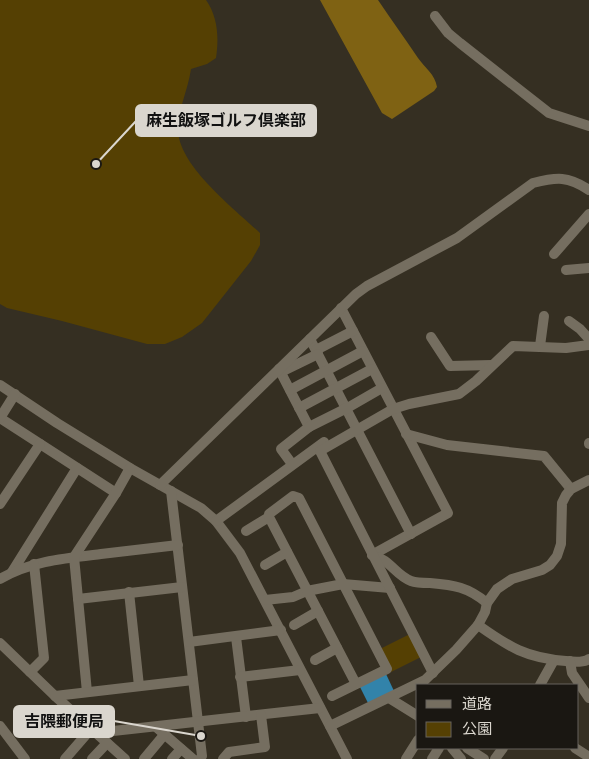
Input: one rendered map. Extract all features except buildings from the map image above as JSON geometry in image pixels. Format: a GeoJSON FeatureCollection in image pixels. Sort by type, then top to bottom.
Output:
{"type":"FeatureCollection","features":[{"type":"Feature","properties":{"kind":"street"},"geometry":{"type":"LineString","coordinates":[[435,16],[448,33],[549,113],[589,126]]}},
{"type":"Feature","properties":{"kind":"street"},"geometry":{"type":"LineString","coordinates":[[160,485],[280,371],[341,308],[367,286],[458,238],[533,183],[562,178],[576,182],[589,190]]}},
{"type":"Feature","properties":{"kind":"street"},"geometry":{"type":"LineString","coordinates":[[554,254],[589,214]]}},
{"type":"Feature","properties":{"kind":"street"},"geometry":{"type":"LineString","coordinates":[[566,270],[589,268]]}},
{"type":"Feature","properties":{"kind":"street"},"geometry":{"type":"LineString","coordinates":[[341,308],[448,513],[372,555]]}},
{"type":"Feature","properties":{"kind":"street"},"geometry":{"type":"LineString","coordinates":[[540,346],[544,316]]}},
{"type":"Feature","properties":{"kind":"street"},"geometry":{"type":"LineString","coordinates":[[569,321],[589,339]]}},
{"type":"Feature","properties":{"kind":"street"},"geometry":{"type":"LineString","coordinates":[[280,371],[353,331]]}},
{"type":"Feature","properties":{"kind":"street"},"geometry":{"type":"LineString","coordinates":[[431,337],[450,366],[492,365]]}},
{"type":"Feature","properties":{"kind":"street"},"geometry":{"type":"LineString","coordinates":[[310,339],[411,534]]}},
{"type":"Feature","properties":{"kind":"street"},"geometry":{"type":"LineString","coordinates":[[216,521],[312,449],[393,409],[459,394],[467,389],[513,346],[566,348],[589,345]]}},
{"type":"Feature","properties":{"kind":"street"},"geometry":{"type":"LineString","coordinates":[[290,390],[363,351]]}},
{"type":"Feature","properties":{"kind":"street"},"geometry":{"type":"LineString","coordinates":[[300,408],[372,368]]}},
{"type":"Feature","properties":{"kind":"street"},"geometry":{"type":"LineString","coordinates":[[280,371],[309,427]]}},
{"type":"Feature","properties":{"kind":"street"},"geometry":{"type":"LineString","coordinates":[[0,385],[130,468],[201,508],[216,521],[240,554],[320,708],[353,759]]}},
{"type":"Feature","properties":{"kind":"street"},"geometry":{"type":"LineString","coordinates":[[292,464],[280,449],[309,427],[382,388]]}},
{"type":"Feature","properties":{"kind":"street"},"geometry":{"type":"LineString","coordinates":[[16,394],[0,418],[116,493]]}},
{"type":"Feature","properties":{"kind":"street"},"geometry":{"type":"LineString","coordinates":[[355,427],[320,451],[433,673]]}},
{"type":"Feature","properties":{"kind":"street"},"geometry":{"type":"LineString","coordinates":[[406,434],[447,445],[544,456],[571,489]]}},
{"type":"Feature","properties":{"kind":"street"},"geometry":{"type":"LineString","coordinates":[[0,504],[40,444]]}},
{"type":"Feature","properties":{"kind":"street"},"geometry":{"type":"LineString","coordinates":[[12,572],[78,468]]}},
{"type":"Feature","properties":{"kind":"street"},"geometry":{"type":"LineString","coordinates":[[87,692],[74,557],[130,468]]}},
{"type":"Feature","properties":{"kind":"street"},"geometry":{"type":"LineString","coordinates":[[417,684],[433,673],[478,625],[485,612],[487,603],[503,583],[542,570],[550,565],[557,556],[561,544],[562,503],[571,489],[589,480]]}},
{"type":"Feature","properties":{"kind":"street"},"geometry":{"type":"LineString","coordinates":[[171,491],[202,756],[200,759]]}},
{"type":"Feature","properties":{"kind":"street"},"geometry":{"type":"LineString","coordinates":[[246,531],[269,517],[270,514],[293,496],[299,498],[387,669],[332,696]]}},
{"type":"Feature","properties":{"kind":"street"},"geometry":{"type":"LineString","coordinates":[[269,517],[356,684]]}},
{"type":"Feature","properties":{"kind":"street"},"geometry":{"type":"LineString","coordinates":[[0,579],[12,572],[34,564],[74,557],[178,545]]}},
{"type":"Feature","properties":{"kind":"street"},"geometry":{"type":"LineString","coordinates":[[265,565],[287,552]]}},
{"type":"Feature","properties":{"kind":"street"},"geometry":{"type":"LineString","coordinates":[[372,555],[383,558],[404,578],[413,582],[459,586],[472,592],[487,603]]}},
{"type":"Feature","properties":{"kind":"street"},"geometry":{"type":"LineString","coordinates":[[30,672],[44,658],[34,564]]}},
{"type":"Feature","properties":{"kind":"street"},"geometry":{"type":"LineString","coordinates":[[265,600],[293,597],[307,591],[343,584],[390,588]]}},
{"type":"Feature","properties":{"kind":"street"},"geometry":{"type":"LineString","coordinates":[[78,598],[182,587]]}},
{"type":"Feature","properties":{"kind":"street"},"geometry":{"type":"LineString","coordinates":[[129,592],[139,686]]}},
{"type":"Feature","properties":{"kind":"street"},"geometry":{"type":"LineString","coordinates":[[294,625],[318,611]]}},
{"type":"Feature","properties":{"kind":"street"},"geometry":{"type":"LineString","coordinates":[[478,625],[526,655],[554,660],[586,661],[589,659]]}},
{"type":"Feature","properties":{"kind":"street"},"geometry":{"type":"LineString","coordinates":[[189,642],[280,630]]}},
{"type":"Feature","properties":{"kind":"street"},"geometry":{"type":"LineString","coordinates":[[236,636],[246,717]]}},
{"type":"Feature","properties":{"kind":"street"},"geometry":{"type":"LineString","coordinates":[[0,643],[122,758]]}},
{"type":"Feature","properties":{"kind":"street"},"geometry":{"type":"LineString","coordinates":[[314,660],[337,648]]}},
{"type":"Feature","properties":{"kind":"street"},"geometry":{"type":"LineString","coordinates":[[541,684],[554,660]]}},
{"type":"Feature","properties":{"kind":"street"},"geometry":{"type":"LineString","coordinates":[[570,661],[572,673],[577,684]]}},
{"type":"Feature","properties":{"kind":"street"},"geometry":{"type":"LineString","coordinates":[[240,677],[300,670]]}},
{"type":"Feature","properties":{"kind":"street"},"geometry":{"type":"LineString","coordinates":[[55,696],[193,680]]}},
{"type":"Feature","properties":{"kind":"street"},"geometry":{"type":"LineString","coordinates":[[332,724],[416,684]]}},
{"type":"Feature","properties":{"kind":"street"},"geometry":{"type":"LineString","coordinates":[[580,691],[589,698]]}},
{"type":"Feature","properties":{"kind":"street"},"geometry":{"type":"LineString","coordinates":[[389,698],[416,715]]}},
{"type":"Feature","properties":{"kind":"street"},"geometry":{"type":"LineString","coordinates":[[65,759],[93,731],[156,727],[320,708]]}},
{"type":"Feature","properties":{"kind":"street"},"geometry":{"type":"LineString","coordinates":[[226,756],[265,746],[261,715]]}},
{"type":"Feature","properties":{"kind":"street"},"geometry":{"type":"LineString","coordinates":[[332,724],[347,759]]}},
{"type":"Feature","properties":{"kind":"street"},"geometry":{"type":"LineString","coordinates":[[156,727],[193,759]]}},
{"type":"Feature","properties":{"kind":"street"},"geometry":{"type":"LineString","coordinates":[[2,733],[25,759]]}},
{"type":"Feature","properties":{"kind":"street"},"geometry":{"type":"LineString","coordinates":[[144,759],[164,735]]}},
{"type":"Feature","properties":{"kind":"street"},"geometry":{"type":"LineString","coordinates":[[92,759],[106,743]]}},
{"type":"Feature","properties":{"kind":"street"},"geometry":{"type":"LineString","coordinates":[[406,759],[416,743]]}},
{"type":"Feature","properties":{"kind":"street"},"geometry":{"type":"LineString","coordinates":[[172,759],[181,749]]}},
{"type":"Feature","properties":{"kind":"street"},"geometry":{"type":"LineString","coordinates":[[469,749],[484,759]]}},
{"type":"Feature","properties":{"kind":"street"},"geometry":{"type":"LineString","coordinates":[[577,749],[589,757]]}},
{"type":"Feature","properties":{"kind":"street"},"geometry":{"type":"LineString","coordinates":[[226,756],[238,759]]}},
{"type":"Feature","properties":{"kind":"green space"},"geometry":{"type":"Polygon","coordinates":[[[0,0],[206,0],[210,7],[217,28],[216,58],[207,64],[191,69],[178,122],[180,143],[197,172],[260,233],[260,245],[251,261],[202,323],[182,337],[165,344],[147,344],[7,308],[0,304],[0,0]]]}},
{"type":"Feature","properties":{"kind":"green space"},"geometry":{"type":"Polygon","coordinates":[[[410,634],[421,657],[391,672],[380,649],[410,634]]]}},
{"type":"Feature","properties":{"kind":"shaded area"},"geometry":{"type":"Polygon","coordinates":[[[320,0],[378,0],[432,75],[437,87],[434,91],[392,119],[382,113],[320,0]]]}},
{"type":"Feature","properties":{"kind":"water"},"geometry":{"type":"Polygon","coordinates":[[[386,674],[394,691],[368,703],[360,687],[386,674]]]}},
{"type":"Feature","properties":{"kind":"place","name":"麻生飯塚ゴルフ倶楽部"},"geometry":{"type":"Point","coordinates":[96,164]}},
{"type":"Feature","properties":{"kind":"place","name":"吉隈郵便局"},"geometry":{"type":"Point","coordinates":[201,736]}}]}
